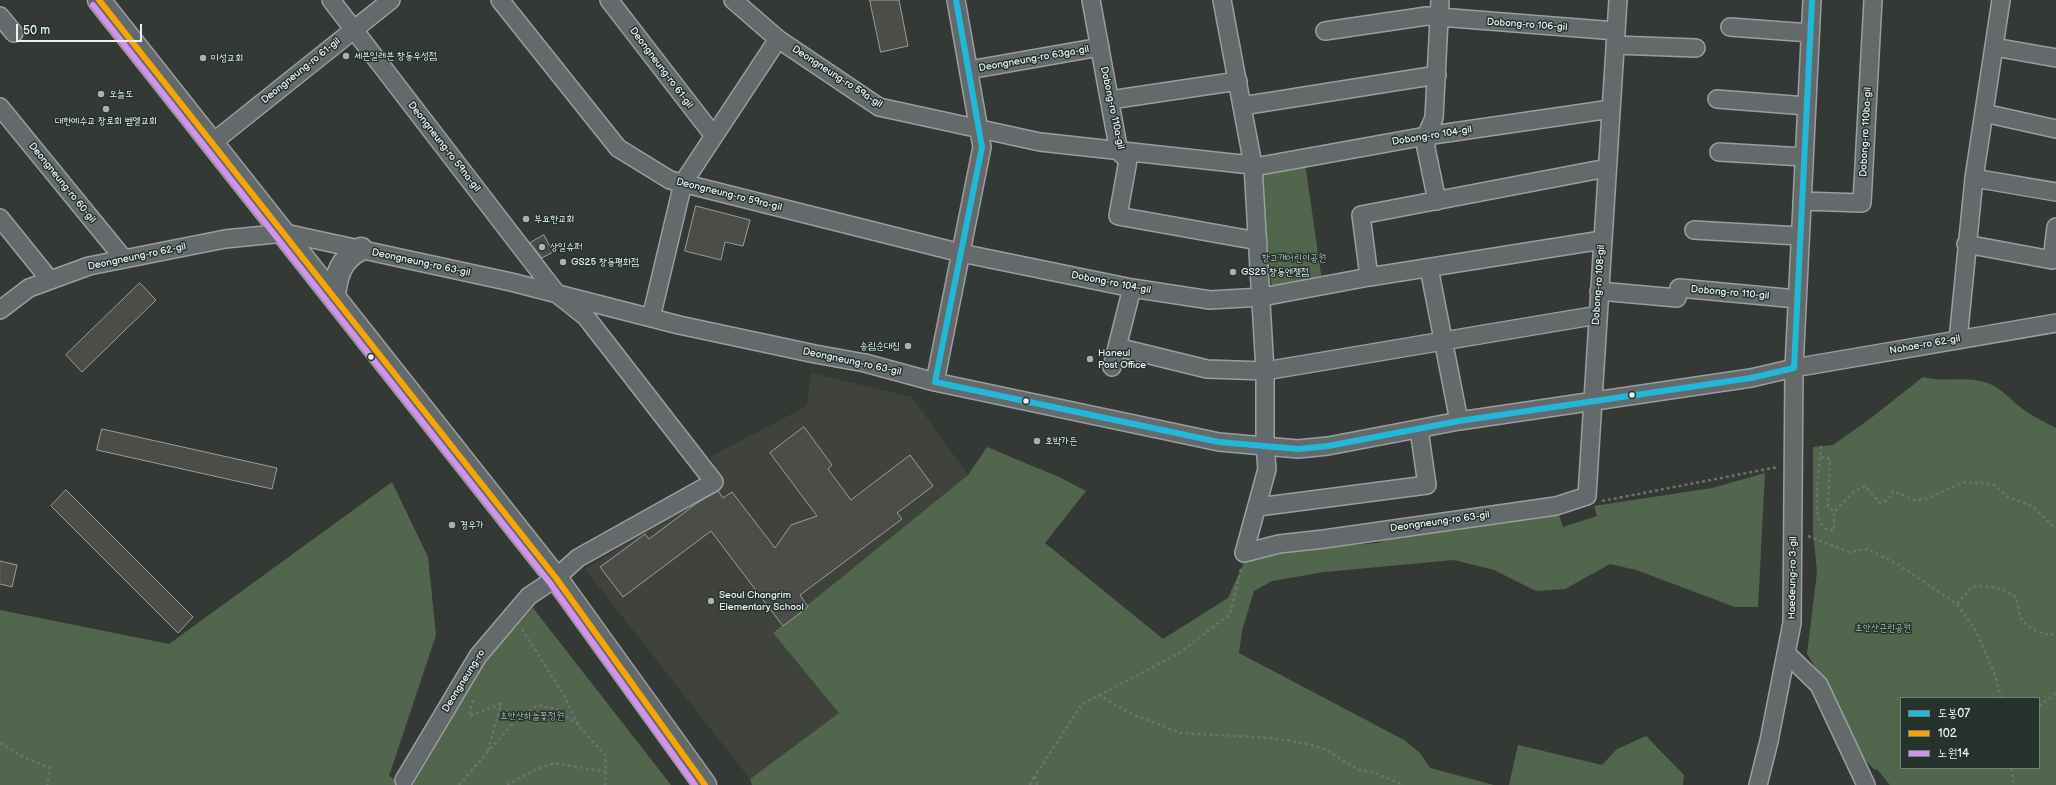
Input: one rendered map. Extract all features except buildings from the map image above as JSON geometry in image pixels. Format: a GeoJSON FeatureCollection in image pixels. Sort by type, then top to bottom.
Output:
{"type":"FeatureCollection","features":[{"type":"Feature","properties":{"kind":"main road"},"geometry":{"type":"LineString","coordinates":[[99,0],[285,233],[556,578],[705,785]]}},
{"type":"Feature","properties":{"kind":"main road"},"geometry":{"type":"LineString","coordinates":[[334,296],[336,280],[342,266],[351,254],[361,250]]}},
{"type":"Feature","properties":{"kind":"street","name":"Deongneung-ro 59na-gil"},"geometry":{"type":"LineString","coordinates":[[331,0],[558,294]]}},
{"type":"Feature","properties":{"kind":"street","name":"Deongneung-ro 61-gil"},"geometry":{"type":"LineString","coordinates":[[212,143],[391,0]]}},
{"type":"Feature","properties":{"kind":"street","name":"Deongneung-ro 59ra-gil"},"geometry":{"type":"LineString","coordinates":[[500,0],[618,148],[670,180],[961,253]]}},
{"type":"Feature","properties":{"kind":"street","name":"Deongneung-ro 61-gil"},"geometry":{"type":"LineString","coordinates":[[609,0],[714,136]]}},
{"type":"Feature","properties":{"kind":"street","name":"Deongneung-ro 59a-gil"},"geometry":{"type":"LineString","coordinates":[[734,0],[778,39],[879,107],[979,129]]}},
{"type":"Feature","properties":{"kind":"street","name":"Deongneung-ro 63ga-gil"},"geometry":{"type":"LineString","coordinates":[[935,382],[982,147],[956,0]]}},
{"type":"Feature","properties":{"kind":"street","name":"Dobong-ro 110a-gil"},"geometry":{"type":"LineString","coordinates":[[1091,0],[1119,152],[1128,160],[1118,216],[1258,241]]}},
{"type":"Feature","properties":{"kind":"street"},"geometry":{"type":"LineString","coordinates":[[1222,0],[1253,165],[1262,297],[1265,371],[1265,446],[1267,469],[1258,507],[1244,553]]}},
{"type":"Feature","properties":{"kind":"street","name":"Dobong-ro 108-gil"},"geometry":{"type":"LineString","coordinates":[[1592,401],[1618,0]]}},
{"type":"Feature","properties":{"kind":"street"},"geometry":{"type":"LineString","coordinates":[[1794,368],[1812,0]]}},
{"type":"Feature","properties":{"kind":"street","name":"Dobong-ro 110ba-gil"},"geometry":{"type":"LineString","coordinates":[[1802,201],[1862,203],[1874,0]]}},
{"type":"Feature","properties":{"kind":"street"},"geometry":{"type":"LineString","coordinates":[[1958,340],[1966,244],[1974,178],[2001,0]]}},
{"type":"Feature","properties":{"kind":"street"},"geometry":{"type":"LineString","coordinates":[[1325,31],[1427,16],[1440,8]]}},
{"type":"Feature","properties":{"kind":"street"},"geometry":{"type":"LineString","coordinates":[[1437,201],[1426,148],[1426,136],[1434,118],[1440,8]]}},
{"type":"Feature","properties":{"kind":"street","name":"Dobong-ro 106-gil"},"geometry":{"type":"LineString","coordinates":[[1440,8],[1452,20],[1615,38]]}},
{"type":"Feature","properties":{"kind":"street"},"geometry":{"type":"LineString","coordinates":[[0,16],[14,33]]}},
{"type":"Feature","properties":{"kind":"street"},"geometry":{"type":"LineString","coordinates":[[1730,27],[1810,33]]}},
{"type":"Feature","properties":{"kind":"street"},"geometry":{"type":"LineString","coordinates":[[1615,38],[1696,48]]}},
{"type":"Feature","properties":{"kind":"street"},"geometry":{"type":"LineString","coordinates":[[651,318],[683,183],[778,39]]}},
{"type":"Feature","properties":{"kind":"street","name":"Deongneung-ro 63ga-gil"},"geometry":{"type":"LineString","coordinates":[[969,70],[1100,47]]}},
{"type":"Feature","properties":{"kind":"street"},"geometry":{"type":"LineString","coordinates":[[1994,47],[2056,58]]}},
{"type":"Feature","properties":{"kind":"street"},"geometry":{"type":"LineString","coordinates":[[1242,106],[1436,75]]}},
{"type":"Feature","properties":{"kind":"street"},"geometry":{"type":"LineString","coordinates":[[1110,100],[1238,81]]}},
{"type":"Feature","properties":{"kind":"street"},"geometry":{"type":"LineString","coordinates":[[1717,99],[1806,106]]}},
{"type":"Feature","properties":{"kind":"street","name":"Deongneung-ro 60-gil"},"geometry":{"type":"LineString","coordinates":[[0,107],[124,259]]}},
{"type":"Feature","properties":{"kind":"street","name":"Dobong-ro 104-gil"},"geometry":{"type":"LineString","coordinates":[[979,129],[1040,142],[1119,152],[1260,166],[1426,136],[1611,109]]}},
{"type":"Feature","properties":{"kind":"street"},"geometry":{"type":"LineString","coordinates":[[1984,113],[2056,129]]}},
{"type":"Feature","properties":{"kind":"street"},"geometry":{"type":"LineString","coordinates":[[1719,152],[1804,157]]}},
{"type":"Feature","properties":{"kind":"street"},"geometry":{"type":"LineString","coordinates":[[1369,277],[1361,215],[1607,168]]}},
{"type":"Feature","properties":{"kind":"street"},"geometry":{"type":"LineString","coordinates":[[1974,178],[2056,192]]}},
{"type":"Feature","properties":{"kind":"street"},"geometry":{"type":"LineString","coordinates":[[0,218],[50,280]]}},
{"type":"Feature","properties":{"kind":"street"},"geometry":{"type":"LineString","coordinates":[[1966,244],[2052,260],[2056,227]]}},
{"type":"Feature","properties":{"kind":"street"},"geometry":{"type":"LineString","coordinates":[[1694,230],[1800,236]]}},
{"type":"Feature","properties":{"kind":"street","name":"Deongneung-ro 63-gil"},"geometry":{"type":"LineString","coordinates":[[285,233],[558,294],[651,318],[815,354],[865,363],[935,382],[1220,442],[1298,449],[1328,446],[1459,421],[1751,378],[1794,368]]}},
{"type":"Feature","properties":{"kind":"street","name":"Deongneung-ro 62-gil"},"geometry":{"type":"LineString","coordinates":[[0,310],[29,288],[89,266],[225,239],[285,233]]}},
{"type":"Feature","properties":{"kind":"street","name":"Dobong-ro 104-gil"},"geometry":{"type":"LineString","coordinates":[[961,253],[1132,288],[1210,300],[1262,297],[1369,277],[1602,240]]}},
{"type":"Feature","properties":{"kind":"street"},"geometry":{"type":"LineString","coordinates":[[1429,268],[1459,421]]}},
{"type":"Feature","properties":{"kind":"street"},"geometry":{"type":"LineString","coordinates":[[1112,367],[1132,288]]}},
{"type":"Feature","properties":{"kind":"street","name":"Dobong-ro 110-gil"},"geometry":{"type":"LineString","coordinates":[[1599,291],[1677,298],[1679,288],[1797,299]]}},
{"type":"Feature","properties":{"kind":"street","name":"Deongneung-ro 63-gil"},"geometry":{"type":"LineString","coordinates":[[558,294],[586,317],[714,482]]}},
{"type":"Feature","properties":{"kind":"street"},"geometry":{"type":"LineString","coordinates":[[1117,348],[1207,369],[1265,371],[1598,315]]}},
{"type":"Feature","properties":{"kind":"street","name":"Nohae-ro 62-gil"},"geometry":{"type":"LineString","coordinates":[[1794,368],[2056,324]]}},
{"type":"Feature","properties":{"kind":"street","name":"Haedeung-ro 3-gil"},"geometry":{"type":"LineString","coordinates":[[1758,785],[1769,741],[1792,623],[1794,534],[1794,368]]}},
{"type":"Feature","properties":{"kind":"street","name":"Deongneung-ro 63-gil"},"geometry":{"type":"LineString","coordinates":[[1244,553],[1279,544],[1556,506],[1587,496],[1592,401]]}},
{"type":"Feature","properties":{"kind":"street"},"geometry":{"type":"LineString","coordinates":[[1258,507],[1427,485],[1419,429]]}},
{"type":"Feature","properties":{"kind":"street","name":"Deongneung-ro"},"geometry":{"type":"LineString","coordinates":[[404,780],[478,656],[529,596],[556,578],[578,558],[714,482]]}},
{"type":"Feature","properties":{"kind":"street"},"geometry":{"type":"LineString","coordinates":[[1786,653],[1819,686],[1866,785]]}},
{"type":"Feature","properties":{"kind":"path"},"geometry":{"type":"LineString","coordinates":[[1821,446],[1818,515],[1820,523],[1827,530],[1834,530],[1834,512],[1855,490],[1865,486],[1880,503],[1888,500],[1893,491],[1914,500],[1926,499],[1964,482],[1993,484],[2008,497],[2032,506],[2056,529]]}},
{"type":"Feature","properties":{"kind":"path"},"geometry":{"type":"LineString","coordinates":[[1821,458],[1830,458],[1828,506],[1834,512]]}},
{"type":"Feature","properties":{"kind":"path"},"geometry":{"type":"LineString","coordinates":[[1601,501],[1794,465]]}},
{"type":"Feature","properties":{"kind":"path"},"geometry":{"type":"LineString","coordinates":[[1794,534],[1809,536],[1849,552],[1867,549],[1899,565],[1957,604],[1976,631],[1996,675],[2002,697]]}},
{"type":"Feature","properties":{"kind":"path"},"geometry":{"type":"LineString","coordinates":[[1030,785],[1082,704],[1178,654],[1230,614],[1244,553]]}},
{"type":"Feature","properties":{"kind":"path"},"geometry":{"type":"LineString","coordinates":[[1957,604],[1972,587],[1989,586],[2004,590],[2016,597],[2021,618],[2034,630],[2049,636],[2056,634]]}},
{"type":"Feature","properties":{"kind":"path"},"geometry":{"type":"LineString","coordinates":[[519,624],[565,696],[579,726]]}},
{"type":"Feature","properties":{"kind":"path"},"geometry":{"type":"LineString","coordinates":[[2040,705],[2056,693]]}},
{"type":"Feature","properties":{"kind":"path"},"geometry":{"type":"LineString","coordinates":[[474,694],[469,716],[501,704],[488,751]]}},
{"type":"Feature","properties":{"kind":"path"},"geometry":{"type":"LineString","coordinates":[[1098,695],[1134,715],[1182,733],[1272,738],[1308,744],[1330,752],[1359,770],[1373,772],[1404,785]]}},
{"type":"Feature","properties":{"kind":"path"},"geometry":{"type":"LineString","coordinates":[[459,785],[514,722],[537,705],[556,709],[579,726],[605,755],[605,785]]}},
{"type":"Feature","properties":{"kind":"path"},"geometry":{"type":"LineString","coordinates":[[0,743],[23,757],[50,768],[47,785]]}},
{"type":"Feature","properties":{"kind":"path"},"geometry":{"type":"LineString","coordinates":[[507,785],[535,770],[555,763],[606,772]]}},
{"type":"Feature","properties":{"kind":"path"},"geometry":{"type":"LineString","coordinates":[[2011,769],[2014,785]]}},
{"type":"Feature","properties":{"kind":"path"},"geometry":{"type":"LineString","coordinates":[[1035,776],[1037,785]]}},
{"type":"Feature","properties":{"kind":"shaded area","name":"Seoul Changrim Elementary School"},"geometry":{"type":"Polygon","coordinates":[[[811,373],[912,397],[968,475],[773,633],[839,713],[750,779],[585,569],[724,482],[710,457],[807,406],[811,373]]]}},
{"type":"Feature","properties":{"kind":"green space","name":"창고개어린이공원"},"geometry":{"type":"Polygon","coordinates":[[[1305,163],[1322,281],[1272,290],[1260,172],[1305,163]]]}},
{"type":"Feature","properties":{"kind":"green space","name":"초안산근린공원"},"geometry":{"type":"Polygon","coordinates":[[[1923,377],[1931,379],[1965,379],[1982,381],[1990,384],[2000,389],[2028,413],[2056,428],[2056,785],[1890,785],[1877,769],[1875,770],[1863,758],[1850,733],[1839,704],[1807,654],[1817,572],[1813,532],[1813,447],[1833,445],[1871,418],[1923,377]]]}},
{"type":"Feature","properties":{"kind":"green space"},"geometry":{"type":"Polygon","coordinates":[[[987,447],[1059,477],[1086,491],[1045,543],[1163,639],[1228,598],[1245,560],[1278,551],[1378,543],[1403,534],[1461,530],[1463,521],[1556,506],[1563,527],[1597,516],[1594,506],[1712,488],[1765,473],[1758,607],[1735,607],[1636,570],[1610,564],[1565,589],[1536,591],[1494,570],[1454,560],[1324,572],[1272,581],[1254,591],[1242,631],[1239,653],[1404,740],[1420,753],[1430,768],[1494,785],[752,785],[750,779],[839,713],[773,633],[968,475],[987,447]]]}},
{"type":"Feature","properties":{"kind":"green space"},"geometry":{"type":"Polygon","coordinates":[[[392,482],[428,557],[436,635],[389,776],[404,785],[0,785],[0,610],[169,644],[392,482]]]}},
{"type":"Feature","properties":{"kind":"green space","name":"초안산하늘꽃정원"},"geometry":{"type":"Polygon","coordinates":[[[533,608],[671,785],[413,785],[488,657],[533,608]]]}},
{"type":"Feature","properties":{"kind":"green space"},"geometry":{"type":"Polygon","coordinates":[[[1646,736],[1684,775],[1683,785],[1509,785],[1518,745],[1602,765],[1617,749],[1646,736]]]}},
{"type":"Feature","properties":{"kind":"transit line","name":"102"},"geometry":{"type":"LineString","coordinates":[[99,0],[556,578],[705,785]]}},
{"type":"Feature","properties":{"kind":"transit line","name":"도봉07"},"geometry":{"type":"LineString","coordinates":[[956,0],[982,147],[935,382],[1219,442],[1298,449],[1328,446],[1459,421],[1751,378],[1794,368],[1812,0]]}},
{"type":"Feature","properties":{"kind":"transit line","name":"노원14"},"geometry":{"type":"LineString","coordinates":[[93,5],[550,583],[695,785]]}},
{"type":"Feature","properties":{"kind":"place","name":"세븐일레븐 창동우성점"},"geometry":{"type":"Point","coordinates":[346,56]}},
{"type":"Feature","properties":{"kind":"place","name":"미성교회"},"geometry":{"type":"Point","coordinates":[203,58]}},
{"type":"Feature","properties":{"kind":"place","name":"오늘도"},"geometry":{"type":"Point","coordinates":[101,94]}},
{"type":"Feature","properties":{"kind":"place","name":"대한예수교 장로회 벧엘교회"},"geometry":{"type":"Point","coordinates":[106,109]}},
{"type":"Feature","properties":{"kind":"place","name":"부요한교회"},"geometry":{"type":"Point","coordinates":[526,219]}},
{"type":"Feature","properties":{"kind":"place","name":"상일슈퍼"},"geometry":{"type":"Point","coordinates":[542,247]}},
{"type":"Feature","properties":{"kind":"place","name":"GS25 창동평화점"},"geometry":{"type":"Point","coordinates":[563,262]}},
{"type":"Feature","properties":{"kind":"place","name":"GS25 창동엔젤점"},"geometry":{"type":"Point","coordinates":[1233,272]}},
{"type":"Feature","properties":{"kind":"place","name":"송림순대집"},"geometry":{"type":"Point","coordinates":[908,346]}},
{"type":"Feature","properties":{"kind":"place","name":"Haneul Post Office"},"geometry":{"type":"Point","coordinates":[1090,359]}},
{"type":"Feature","properties":{"kind":"place","name":"호박가든"},"geometry":{"type":"Point","coordinates":[1037,441]}},
{"type":"Feature","properties":{"kind":"place","name":"경우가"},"geometry":{"type":"Point","coordinates":[452,525]}},
{"type":"Feature","properties":{"kind":"place","name":"Seoul Changrim Elementary School"},"geometry":{"type":"Point","coordinates":[711,601]}}]}
